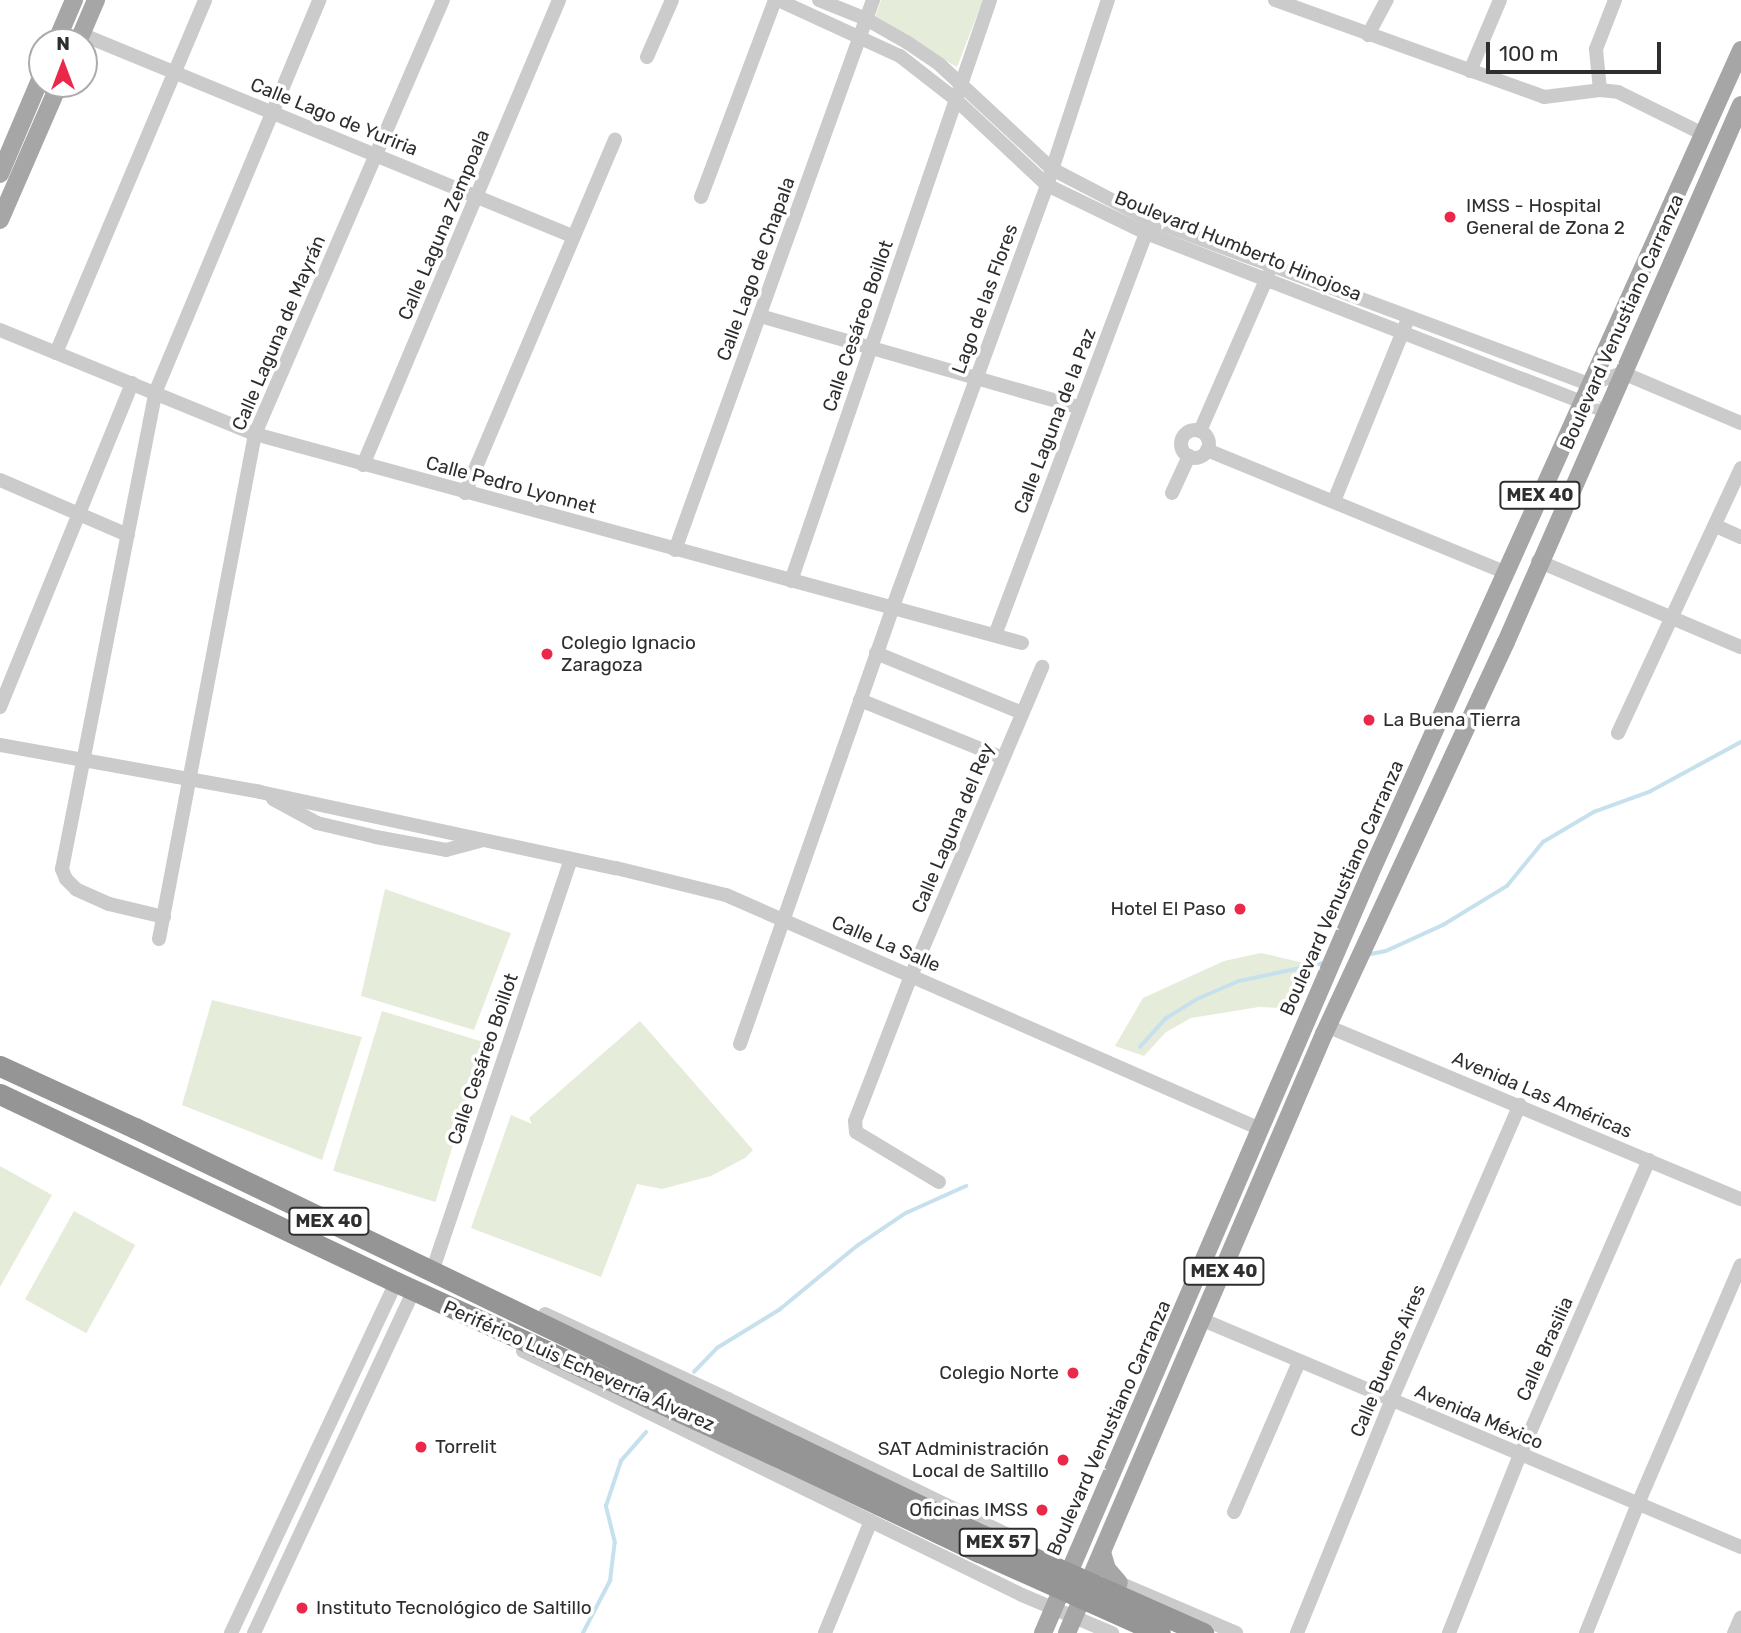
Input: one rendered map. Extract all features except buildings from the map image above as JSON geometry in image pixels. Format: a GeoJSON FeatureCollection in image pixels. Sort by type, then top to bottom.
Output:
{"type":"FeatureCollection","features":[{"type":"Feature","properties":{"kind":"highway","name":"Periférico Luis Echeverría Álvarez"},"geometry":{"type":"LineString","coordinates":[[0,1066],[314,1213],[979,1552],[1160,1633]]}},
{"type":"Feature","properties":{"kind":"highway","name":"Periférico Luis Echeverría Álvarez"},"geometry":{"type":"LineString","coordinates":[[0,1094],[479,1320],[982,1535],[1203,1633]]}},
{"type":"Feature","properties":{"kind":"highway"},"geometry":{"type":"LineString","coordinates":[[37,1111],[46,1107],[135,1128]]}},
{"type":"Feature","properties":{"kind":"highway"},"geometry":{"type":"LineString","coordinates":[[314,1213],[344,1241],[382,1264],[405,1286]]}},
{"type":"Feature","properties":{"kind":"main road"},"geometry":{"type":"LineString","coordinates":[[62,28],[74,0]]}},
{"type":"Feature","properties":{"kind":"main road"},"geometry":{"type":"LineString","coordinates":[[83,28],[96,0]]}},
{"type":"Feature","properties":{"kind":"main road","name":"Boulevard Venustiano Carranza"},"geometry":{"type":"LineString","coordinates":[[1043,1633],[1340,942],[1741,50]]}},
{"type":"Feature","properties":{"kind":"main road"},"geometry":{"type":"LineString","coordinates":[[0,174],[32,98]]}},
{"type":"Feature","properties":{"kind":"main road"},"geometry":{"type":"LineString","coordinates":[[0,220],[53,98]]}},
{"type":"Feature","properties":{"kind":"main road","name":"Boulevard Venustiano Carranza"},"geometry":{"type":"LineString","coordinates":[[1070,1625],[1354,969],[1501,651],[1538,561],[1739,116]]}},
{"type":"Feature","properties":{"kind":"main road"},"geometry":{"type":"LineString","coordinates":[[1102,1552],[1107,1569],[1119,1583]]}},
{"type":"Feature","properties":{"kind":"street"},"geometry":{"type":"LineString","coordinates":[[56,353],[205,0]]}},
{"type":"Feature","properties":{"kind":"street"},"geometry":{"type":"LineString","coordinates":[[164,917],[109,904],[76,889],[65,879],[62,869],[155,393],[319,0]]}},
{"type":"Feature","properties":{"kind":"street","name":"Calle Laguna de Mayrán"},"geometry":{"type":"LineString","coordinates":[[159,939],[192,780],[255,434],[443,0]]}},
{"type":"Feature","properties":{"kind":"street","name":"Calle Laguna Zempoala"},"geometry":{"type":"LineString","coordinates":[[363,465],[559,0]]}},
{"type":"Feature","properties":{"kind":"street"},"geometry":{"type":"LineString","coordinates":[[647,57],[672,0]]}},
{"type":"Feature","properties":{"kind":"street"},"geometry":{"type":"LineString","coordinates":[[701,197],[776,0]]}},
{"type":"Feature","properties":{"kind":"street","name":"Boulevard Humberto Hinojosa"},"geometry":{"type":"LineString","coordinates":[[776,0],[900,56],[955,99],[1047,185],[1148,227],[1265,281],[1606,411]]}},
{"type":"Feature","properties":{"kind":"street","name":"Boulevard Humberto Hinojosa"},"geometry":{"type":"LineString","coordinates":[[819,0],[866,19],[908,43],[961,83],[1052,169],[1148,227],[1273,265],[1589,384]]}},
{"type":"Feature","properties":{"kind":"street","name":"Calle Lago de Chapala"},"geometry":{"type":"LineString","coordinates":[[675,550],[873,0]]}},
{"type":"Feature","properties":{"kind":"street","name":"Calle Cesáreo Boillot"},"geometry":{"type":"LineString","coordinates":[[791,581],[989,0]]}},
{"type":"Feature","properties":{"kind":"street","name":"Lago de las Flores"},"geometry":{"type":"LineString","coordinates":[[740,1044],[876,653],[1047,185],[1108,0]]}},
{"type":"Feature","properties":{"kind":"street"},"geometry":{"type":"LineString","coordinates":[[1275,0],[1544,97],[1600,90],[1629,95],[1703,134]]}},
{"type":"Feature","properties":{"kind":"street"},"geometry":{"type":"LineString","coordinates":[[1368,35],[1387,0]]}},
{"type":"Feature","properties":{"kind":"street"},"geometry":{"type":"LineString","coordinates":[[1470,71],[1500,0]]}},
{"type":"Feature","properties":{"kind":"street"},"geometry":{"type":"LineString","coordinates":[[1600,90],[1596,49],[1615,0]]}},
{"type":"Feature","properties":{"kind":"street","name":"Calle Lago de Yuriria"},"geometry":{"type":"LineString","coordinates":[[98,45],[175,72],[572,236]]}},
{"type":"Feature","properties":{"kind":"street"},"geometry":{"type":"LineString","coordinates":[[465,493],[615,140]]}},
{"type":"Feature","properties":{"kind":"street","name":"Calle Laguna de la Paz"},"geometry":{"type":"LineString","coordinates":[[995,635],[1148,227]]}},
{"type":"Feature","properties":{"kind":"street"},"geometry":{"type":"LineString","coordinates":[[1200,431],[1273,265]]}},
{"type":"Feature","properties":{"kind":"street"},"geometry":{"type":"LineString","coordinates":[[760,316],[1080,408]]}},
{"type":"Feature","properties":{"kind":"street"},"geometry":{"type":"LineString","coordinates":[[1334,501],[1409,316]]}},
{"type":"Feature","properties":{"kind":"street","name":"Calle Pedro Lyonnet"},"geometry":{"type":"LineString","coordinates":[[0,330],[255,434],[1022,643]]}},
{"type":"Feature","properties":{"kind":"street"},"geometry":{"type":"LineString","coordinates":[[1510,374],[1517,357]]}},
{"type":"Feature","properties":{"kind":"street"},"geometry":{"type":"LineString","coordinates":[[1589,384],[1623,373],[1741,423]]}},
{"type":"Feature","properties":{"kind":"street"},"geometry":{"type":"LineString","coordinates":[[0,708],[132,383]]}},
{"type":"Feature","properties":{"kind":"street"},"geometry":{"type":"LineString","coordinates":[[1200,431],[1208,439],[1207,450],[1199,457],[1189,456],[1183,450],[1181,441],[1187,433],[1200,431]]}},
{"type":"Feature","properties":{"kind":"street"},"geometry":{"type":"LineString","coordinates":[[1207,450],[1505,572]]}},
{"type":"Feature","properties":{"kind":"street"},"geometry":{"type":"LineString","coordinates":[[1172,493],[1189,456]]}},
{"type":"Feature","properties":{"kind":"street"},"geometry":{"type":"LineString","coordinates":[[1618,733],[1741,468]]}},
{"type":"Feature","properties":{"kind":"street"},"geometry":{"type":"LineString","coordinates":[[0,480],[128,535]]}},
{"type":"Feature","properties":{"kind":"street"},"geometry":{"type":"LineString","coordinates":[[1716,526],[1741,537]]}},
{"type":"Feature","properties":{"kind":"street"},"geometry":{"type":"LineString","coordinates":[[1538,561],[1741,647]]}},
{"type":"Feature","properties":{"kind":"street"},"geometry":{"type":"LineString","coordinates":[[876,653],[1022,713]]}},
{"type":"Feature","properties":{"kind":"street","name":"Calle Laguna del Rey"},"geometry":{"type":"LineString","coordinates":[[939,1182],[860,1135],[856,1132],[855,1121],[911,976],[1042,667]]}},
{"type":"Feature","properties":{"kind":"street"},"geometry":{"type":"LineString","coordinates":[[860,699],[1003,758]]}},
{"type":"Feature","properties":{"kind":"street","name":"Calle La Salle"},"geometry":{"type":"LineString","coordinates":[[0,745],[260,792],[317,823],[364,835],[446,850],[481,840],[726,895],[1260,1129]]}},
{"type":"Feature","properties":{"kind":"street","name":"Calle Cesáreo Boillot"},"geometry":{"type":"LineString","coordinates":[[432,1272],[571,859]]}},
{"type":"Feature","properties":{"kind":"street","name":"Avenida Las Américas"},"geometry":{"type":"LineString","coordinates":[[1329,1027],[1741,1199]]}},
{"type":"Feature","properties":{"kind":"street","name":"Calle Buenos Aires"},"geometry":{"type":"LineString","coordinates":[[1297,1633],[1391,1401],[1520,1105]]}},
{"type":"Feature","properties":{"kind":"street","name":"Calle Brasilia"},"geometry":{"type":"LineString","coordinates":[[1450,1633],[1520,1455],[1649,1160]]}},
{"type":"Feature","properties":{"kind":"street"},"geometry":{"type":"LineString","coordinates":[[1586,1633],[1637,1506],[1741,1265]]}},
{"type":"Feature","properties":{"kind":"street"},"geometry":{"type":"LineString","coordinates":[[231,1633],[405,1286]]}},
{"type":"Feature","properties":{"kind":"street"},"geometry":{"type":"LineString","coordinates":[[254,1633],[405,1286]]}},
{"type":"Feature","properties":{"kind":"street","name":"Periférico Luis Echeverría Álvarez"},"geometry":{"type":"LineString","coordinates":[[471,1291],[550,1316],[1043,1552],[1236,1633]]}},
{"type":"Feature","properties":{"kind":"street"},"geometry":{"type":"LineString","coordinates":[[479,1320],[506,1342],[558,1369],[1054,1610],[1070,1625],[1108,1631]]}},
{"type":"Feature","properties":{"kind":"street","name":"Avenida México"},"geometry":{"type":"LineString","coordinates":[[1203,1320],[1637,1506],[1741,1547]]}},
{"type":"Feature","properties":{"kind":"street"},"geometry":{"type":"LineString","coordinates":[[1234,1512],[1299,1362]]}},
{"type":"Feature","properties":{"kind":"street"},"geometry":{"type":"LineString","coordinates":[[825,1633],[871,1521]]}},
{"type":"Feature","properties":{"kind":"street"},"geometry":{"type":"LineString","coordinates":[[1022,1595],[1047,1585],[1051,1569],[1043,1552]]}},
{"type":"Feature","properties":{"kind":"street"},"geometry":{"type":"LineString","coordinates":[[1108,1631],[1095,1612],[1100,1595],[1115,1588],[1146,1593]]}},
{"type":"Feature","properties":{"kind":"street"},"geometry":{"type":"LineString","coordinates":[[1734,1633],[1741,1617]]}},
{"type":"Feature","properties":{"kind":"green space"},"geometry":{"type":"Polygon","coordinates":[[[881,0],[983,0],[957,67],[874,20],[881,0]]]}},
{"type":"Feature","properties":{"kind":"green space"},"geometry":{"type":"Polygon","coordinates":[[[385,889],[511,933],[474,1030],[361,996],[385,889]]]}},
{"type":"Feature","properties":{"kind":"green space"},"geometry":{"type":"Polygon","coordinates":[[[1261,953],[1312,965],[1283,1008],[1259,1007],[1191,1018],[1166,1032],[1144,1056],[1115,1046],[1143,998],[1224,961],[1261,953]]]}},
{"type":"Feature","properties":{"kind":"green space"},"geometry":{"type":"Polygon","coordinates":[[[212,1000],[362,1037],[322,1160],[182,1105],[212,1000]]]}},
{"type":"Feature","properties":{"kind":"green space"},"geometry":{"type":"Polygon","coordinates":[[[382,1011],[484,1042],[435,1202],[333,1171],[382,1011]]]}},
{"type":"Feature","properties":{"kind":"green space"},"geometry":{"type":"Polygon","coordinates":[[[640,1021],[753,1150],[745,1158],[711,1176],[662,1189],[637,1184],[601,1277],[471,1228],[511,1115],[532,1124],[529,1118],[640,1021]]]}},
{"type":"Feature","properties":{"kind":"green space"},"geometry":{"type":"Polygon","coordinates":[[[0,1166],[52,1195],[0,1287],[0,1166]]]}},
{"type":"Feature","properties":{"kind":"green space"},"geometry":{"type":"Polygon","coordinates":[[[74,1211],[135,1245],[86,1333],[25,1299],[74,1211]]]}},
{"type":"Feature","properties":{"kind":"waterway"},"geometry":{"type":"LineString","coordinates":[[1366,955],[1386,951],[1443,925],[1507,886],[1543,842],[1594,812],[1649,792],[1741,742]]}},
{"type":"Feature","properties":{"kind":"waterway"},"geometry":{"type":"LineString","coordinates":[[1140,1047],[1165,1019],[1195,1000],[1239,981],[1324,963]]}},
{"type":"Feature","properties":{"kind":"waterway"},"geometry":{"type":"LineString","coordinates":[[694,1372],[717,1348],[779,1310],[857,1246],[906,1213],[966,1186]]}},
{"type":"Feature","properties":{"kind":"waterway"},"geometry":{"type":"LineString","coordinates":[[583,1633],[610,1581],[615,1543],[606,1506],[621,1461],[646,1432]]}},
{"type":"Feature","properties":{"kind":"place","name":"IMSS - Hospital General de Zona 2"},"geometry":{"type":"Point","coordinates":[1450,217]}},
{"type":"Feature","properties":{"kind":"place","name":"Colegio Ignacio Zaragoza"},"geometry":{"type":"Point","coordinates":[547,654]}},
{"type":"Feature","properties":{"kind":"place","name":"La Buena Tierra"},"geometry":{"type":"Point","coordinates":[1369,720]}},
{"type":"Feature","properties":{"kind":"place","name":"Hotel El Paso"},"geometry":{"type":"Point","coordinates":[1240,909]}},
{"type":"Feature","properties":{"kind":"place","name":"Colegio Norte"},"geometry":{"type":"Point","coordinates":[1073,1373]}},
{"type":"Feature","properties":{"kind":"place","name":"Torrelit"},"geometry":{"type":"Point","coordinates":[421,1447]}},
{"type":"Feature","properties":{"kind":"place","name":"SAT Administración Local de Saltillo"},"geometry":{"type":"Point","coordinates":[1063,1460]}},
{"type":"Feature","properties":{"kind":"place","name":"Oficinas IMSS"},"geometry":{"type":"Point","coordinates":[1042,1510]}},
{"type":"Feature","properties":{"kind":"place","name":"Instituto Tecnológico de Saltillo"},"geometry":{"type":"Point","coordinates":[302,1608]}}]}
